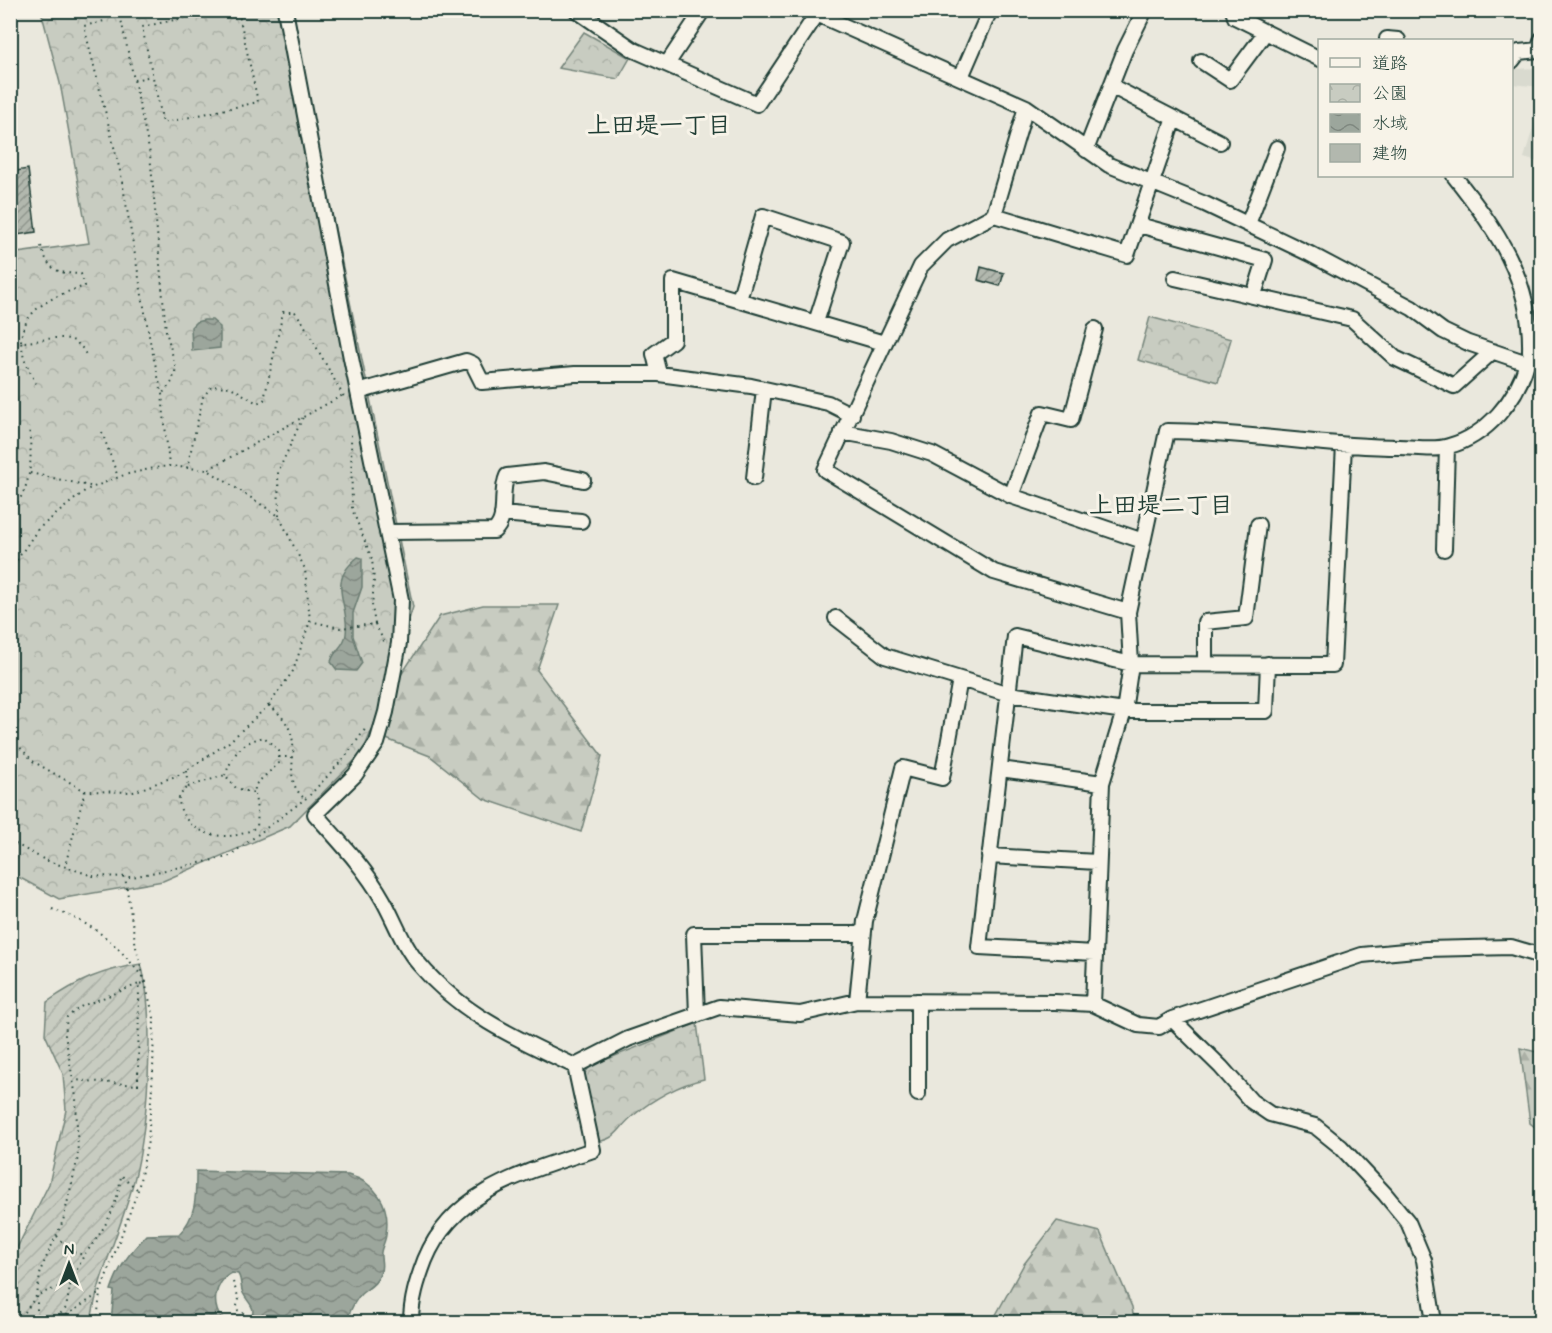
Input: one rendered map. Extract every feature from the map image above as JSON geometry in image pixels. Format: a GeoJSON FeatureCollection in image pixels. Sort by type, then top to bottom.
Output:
{"type":"FeatureCollection","features":[{"type":"Feature","properties":{"kind":"street"},"geometry":{"type":"LineString","coordinates":[[285,10],[355,392],[402,600],[399,643],[386,712],[377,743],[355,775],[315,814],[354,858],[383,899],[418,964],[447,993],[464,1008],[496,1028],[526,1045],[575,1066]]}},
{"type":"Feature","properties":{"kind":"street"},"geometry":{"type":"LineString","coordinates":[[576,10],[634,50],[757,104],[813,12],[1026,107],[1109,165],[1275,237],[1412,308],[1443,331],[1527,363],[1523,379],[1508,403],[1484,428],[1466,441],[1447,447],[1344,445],[1167,432],[1128,612],[1131,664],[1124,711],[1102,783],[1093,1004]]}},
{"type":"Feature","properties":{"kind":"street"},"geometry":{"type":"LineString","coordinates":[[667,64],[703,10]]}},
{"type":"Feature","properties":{"kind":"street"},"geometry":{"type":"LineString","coordinates":[[961,77],[990,10]]}},
{"type":"Feature","properties":{"kind":"street"},"geometry":{"type":"LineString","coordinates":[[1086,150],[1111,86],[1145,10]]}},
{"type":"Feature","properties":{"kind":"street"},"geometry":{"type":"LineString","coordinates":[[1233,10],[1235,17],[1318,59]]}},
{"type":"Feature","properties":{"kind":"street"},"geometry":{"type":"LineString","coordinates":[[1201,61],[1230,80],[1265,33]]}},
{"type":"Feature","properties":{"kind":"street"},"geometry":{"type":"LineString","coordinates":[[1513,60],[1519,52],[1538,50],[1542,39]]}},
{"type":"Feature","properties":{"kind":"street"},"geometry":{"type":"LineString","coordinates":[[1111,86],[1220,142]]}},
{"type":"Feature","properties":{"kind":"street"},"geometry":{"type":"LineString","coordinates":[[994,215],[1026,107]]}},
{"type":"Feature","properties":{"kind":"street"},"geometry":{"type":"LineString","coordinates":[[1128,612],[994,572],[825,470],[921,266],[947,240],[994,215],[1128,255],[1139,225],[1150,182],[1174,118]]}},
{"type":"Feature","properties":{"kind":"street"},"geometry":{"type":"LineString","coordinates":[[1248,224],[1277,148]]}},
{"type":"Feature","properties":{"kind":"street"},"geometry":{"type":"LineString","coordinates":[[1455,177],[1500,238],[1523,291],[1531,321],[1530,351],[1542,358]]}},
{"type":"Feature","properties":{"kind":"street"},"geometry":{"type":"LineString","coordinates":[[739,300],[763,216],[842,242],[816,322]]}},
{"type":"Feature","properties":{"kind":"street"},"geometry":{"type":"LineString","coordinates":[[1139,225],[1265,260]]}},
{"type":"Feature","properties":{"kind":"street"},"geometry":{"type":"LineString","coordinates":[[1254,295],[1275,237]]}},
{"type":"Feature","properties":{"kind":"street"},"geometry":{"type":"LineString","coordinates":[[1175,278],[1352,319],[1395,358],[1454,387],[1493,351]]}},
{"type":"Feature","properties":{"kind":"street"},"geometry":{"type":"LineString","coordinates":[[659,374],[654,354],[673,340],[673,281],[884,343]]}},
{"type":"Feature","properties":{"kind":"street"},"geometry":{"type":"LineString","coordinates":[[1011,496],[1042,413],[1071,420],[1095,329]]}},
{"type":"Feature","properties":{"kind":"street"},"geometry":{"type":"LineString","coordinates":[[355,392],[466,361],[473,364],[482,382],[575,374],[659,374],[764,389],[828,403],[852,415]]}},
{"type":"Feature","properties":{"kind":"street"},"geometry":{"type":"LineString","coordinates":[[754,478],[764,389]]}},
{"type":"Feature","properties":{"kind":"street"},"geometry":{"type":"LineString","coordinates":[[842,432],[891,441],[932,454],[1011,496],[1143,541]]}},
{"type":"Feature","properties":{"kind":"street"},"geometry":{"type":"LineString","coordinates":[[1095,953],[979,947],[1015,636],[1131,664],[1333,664],[1344,445]]}},
{"type":"Feature","properties":{"kind":"street"},"geometry":{"type":"LineString","coordinates":[[1443,549],[1447,447]]}},
{"type":"Feature","properties":{"kind":"street"},"geometry":{"type":"LineString","coordinates":[[387,532],[494,531],[499,527],[507,476],[544,472],[583,480]]}},
{"type":"Feature","properties":{"kind":"street"},"geometry":{"type":"LineString","coordinates":[[502,514],[580,521]]}},
{"type":"Feature","properties":{"kind":"street"},"geometry":{"type":"LineString","coordinates":[[1205,664],[1205,622],[1246,618],[1258,525]]}},
{"type":"Feature","properties":{"kind":"street"},"geometry":{"type":"LineString","coordinates":[[836,618],[885,657],[1009,694],[1124,711],[1266,711],[1268,664]]}},
{"type":"Feature","properties":{"kind":"street"},"geometry":{"type":"LineString","coordinates":[[857,1001],[863,934],[903,768],[942,778],[960,679]]}},
{"type":"Feature","properties":{"kind":"street"},"geometry":{"type":"LineString","coordinates":[[1000,769],[1102,783]]}},
{"type":"Feature","properties":{"kind":"street"},"geometry":{"type":"LineString","coordinates":[[989,855],[1097,862]]}},
{"type":"Feature","properties":{"kind":"street"},"geometry":{"type":"LineString","coordinates":[[697,1015],[694,934],[863,934]]}},
{"type":"Feature","properties":{"kind":"street"},"geometry":{"type":"LineString","coordinates":[[575,1066],[628,1039],[719,1007],[800,1014],[857,1001],[1093,1004],[1138,1025],[1159,1027],[1172,1019],[1362,955],[1426,949],[1511,947],[1535,954],[1542,959]]}},
{"type":"Feature","properties":{"kind":"street"},"geometry":{"type":"LineString","coordinates":[[918,1001],[918,1094]]}},
{"type":"Feature","properties":{"kind":"street"},"geometry":{"type":"LineString","coordinates":[[1172,1019],[1221,1067],[1251,1101],[1270,1114],[1315,1126],[1341,1147],[1385,1194],[1408,1222],[1424,1260],[1434,1323]]}},
{"type":"Feature","properties":{"kind":"street"},"geometry":{"type":"LineString","coordinates":[[411,1323],[415,1285],[432,1244],[466,1204],[500,1183],[592,1150],[575,1066]]}},
{"type":"Feature","properties":{"kind":"path"},"geometry":{"type":"LineString","coordinates":[[102,10],[104,21],[84,26],[121,175],[150,341],[162,394],[169,466]]}},
{"type":"Feature","properties":{"kind":"path"},"geometry":{"type":"LineString","coordinates":[[119,10],[150,154],[166,331],[176,368],[171,382],[162,394]]}},
{"type":"Feature","properties":{"kind":"path"},"geometry":{"type":"LineString","coordinates":[[220,10],[142,27],[163,123],[258,102],[238,10]]}},
{"type":"Feature","properties":{"kind":"path"},"geometry":{"type":"LineString","coordinates":[[134,80],[152,76]]}},
{"type":"Feature","properties":{"kind":"path"},"geometry":{"type":"LineString","coordinates":[[37,386],[24,359],[21,331],[32,313],[49,299],[85,286],[81,274],[61,274],[46,262],[41,246]]}},
{"type":"Feature","properties":{"kind":"path"},"geometry":{"type":"LineString","coordinates":[[187,468],[203,397],[212,386],[231,387],[257,403],[264,400],[283,312],[295,312],[302,321],[346,403]]}},
{"type":"Feature","properties":{"kind":"path"},"geometry":{"type":"LineString","coordinates":[[10,342],[70,338],[82,344],[87,357]]}},
{"type":"Feature","properties":{"kind":"path"},"geometry":{"type":"LineString","coordinates":[[208,470],[343,395],[355,392]]}},
{"type":"Feature","properties":{"kind":"path"},"geometry":{"type":"LineString","coordinates":[[10,737],[34,762],[85,791],[134,792],[186,771],[229,742],[269,705],[293,671],[310,621],[305,569],[279,516],[278,472],[303,417]]}},
{"type":"Feature","properties":{"kind":"path"},"geometry":{"type":"LineString","coordinates":[[351,423],[352,509],[372,559],[374,580],[372,607],[375,624],[387,651]]}},
{"type":"Feature","properties":{"kind":"path"},"geometry":{"type":"LineString","coordinates":[[10,512],[27,488],[30,473],[29,427]]}},
{"type":"Feature","properties":{"kind":"path"},"geometry":{"type":"LineString","coordinates":[[102,432],[118,477]]}},
{"type":"Feature","properties":{"kind":"path"},"geometry":{"type":"LineString","coordinates":[[10,570],[38,529],[86,490],[118,477],[169,466],[208,470],[279,516]]}},
{"type":"Feature","properties":{"kind":"path"},"geometry":{"type":"LineString","coordinates":[[30,473],[94,487]]}},
{"type":"Feature","properties":{"kind":"path"},"geometry":{"type":"LineString","coordinates":[[310,621],[340,628],[375,624]]}},
{"type":"Feature","properties":{"kind":"path"},"geometry":{"type":"LineString","coordinates":[[269,705],[285,717],[291,730],[295,745],[291,770],[293,783],[305,799]]}},
{"type":"Feature","properties":{"kind":"path"},"geometry":{"type":"LineString","coordinates":[[10,842],[45,860],[93,876],[125,877],[228,857],[305,799],[346,756],[368,726]]}},
{"type":"Feature","properties":{"kind":"path"},"geometry":{"type":"LineString","coordinates":[[264,737],[279,751],[279,763],[255,785],[257,826],[248,833],[218,835],[199,831],[182,814],[179,795],[188,787],[225,775],[231,758],[241,745],[251,740],[264,737]]}},
{"type":"Feature","properties":{"kind":"path"},"geometry":{"type":"LineString","coordinates":[[279,757],[294,758]]}},
{"type":"Feature","properties":{"kind":"path"},"geometry":{"type":"LineString","coordinates":[[186,771],[188,787]]}},
{"type":"Feature","properties":{"kind":"path"},"geometry":{"type":"LineString","coordinates":[[225,775],[236,788],[254,793]]}},
{"type":"Feature","properties":{"kind":"path"},"geometry":{"type":"LineString","coordinates":[[66,862],[85,791]]}},
{"type":"Feature","properties":{"kind":"path"},"geometry":{"type":"LineString","coordinates":[[97,1323],[100,1293],[138,1190],[148,1140],[153,1073],[154,1018],[136,947],[125,877]]}},
{"type":"Feature","properties":{"kind":"path"},"geometry":{"type":"LineString","coordinates":[[52,909],[87,923],[105,934],[146,982]]}},
{"type":"Feature","properties":{"kind":"path"},"geometry":{"type":"LineString","coordinates":[[37,1323],[37,1294],[41,1269],[63,1221],[78,1157],[77,1116],[65,1035],[67,1017],[82,1006],[146,982]]}},
{"type":"Feature","properties":{"kind":"path"},"geometry":{"type":"LineString","coordinates":[[73,1080],[138,1085],[139,984]]}},
{"type":"Feature","properties":{"kind":"path"},"geometry":{"type":"LineString","coordinates":[[51,1322],[66,1308],[71,1282],[84,1255],[101,1234],[109,1219],[119,1192],[121,1174],[138,1190]]}},
{"type":"Feature","properties":{"kind":"path"},"geometry":{"type":"LineString","coordinates":[[56,1236],[69,1251],[84,1255]]}},
{"type":"Feature","properties":{"kind":"path"},"geometry":{"type":"LineString","coordinates":[[10,1314],[19,1321],[37,1294],[71,1282]]}},
{"type":"Feature","properties":{"kind":"path"},"geometry":{"type":"LineString","coordinates":[[233,1282],[239,1299],[236,1309],[258,1323]]}},
{"type":"Feature","properties":{"kind":"path"},"geometry":{"type":"LineString","coordinates":[[51,1322],[61,1319],[100,1293]]}},
{"type":"Feature","properties":{"kind":"shaded area"},"geometry":{"type":"Polygon","coordinates":[[[1541,68],[1541,87],[1513,84],[1513,69],[1541,68]]]}},
{"type":"Feature","properties":{"kind":"shaded area"},"geometry":{"type":"Polygon","coordinates":[[[1541,101],[1541,163],[1524,158],[1541,101]]]}},
{"type":"Feature","properties":{"kind":"green space"},"geometry":{"type":"Polygon","coordinates":[[[41,11],[290,11],[413,607],[383,701],[363,752],[290,826],[163,881],[59,899],[11,873],[10,254],[89,243],[60,83],[41,11]]]}},
{"type":"Feature","properties":{"kind":"green space"},"geometry":{"type":"Polygon","coordinates":[[[584,32],[630,58],[618,79],[558,68],[584,32]]]}},
{"type":"Feature","properties":{"kind":"green space"},"geometry":{"type":"Polygon","coordinates":[[[1150,317],[1231,339],[1218,382],[1138,360],[1150,317]]]}},
{"type":"Feature","properties":{"kind":"green space"},"geometry":{"type":"Polygon","coordinates":[[[483,605],[559,605],[537,670],[602,756],[581,832],[484,799],[430,756],[376,735],[397,681],[440,616],[483,605]]]}},
{"type":"Feature","properties":{"kind":"green space"},"geometry":{"type":"Polygon","coordinates":[[[141,964],[146,987],[149,1045],[142,1141],[131,1191],[103,1272],[91,1322],[11,1322],[11,1260],[49,1184],[66,1110],[63,1074],[45,1034],[47,1002],[91,977],[114,969],[141,964]]]}},
{"type":"Feature","properties":{"kind":"green space"},"geometry":{"type":"Polygon","coordinates":[[[697,1023],[704,1079],[676,1088],[658,1098],[641,1109],[611,1137],[598,1142],[583,1076],[590,1066],[697,1023]]]}},
{"type":"Feature","properties":{"kind":"green space"},"geometry":{"type":"Polygon","coordinates":[[[1520,1048],[1541,1053],[1541,1132],[1530,1123],[1520,1048]]]}},
{"type":"Feature","properties":{"kind":"green space"},"geometry":{"type":"Polygon","coordinates":[[[1057,1221],[1100,1232],[1132,1307],[1134,1322],[992,1322],[1024,1264],[1057,1221]]]}},
{"type":"Feature","properties":{"kind":"water"},"geometry":{"type":"Polygon","coordinates":[[[212,320],[220,327],[220,348],[192,351],[191,327],[196,322],[212,320]]]}},
{"type":"Feature","properties":{"kind":"water"},"geometry":{"type":"Polygon","coordinates":[[[358,557],[362,558],[362,587],[353,613],[353,636],[362,663],[356,671],[337,670],[331,662],[344,642],[346,634],[341,584],[348,566],[358,557]]]}},
{"type":"Feature","properties":{"kind":"water"},"geometry":{"type":"Polygon","coordinates":[[[196,1171],[348,1175],[358,1178],[373,1189],[383,1204],[387,1223],[381,1252],[381,1271],[375,1283],[356,1300],[346,1322],[248,1322],[253,1310],[243,1293],[238,1274],[232,1273],[221,1282],[216,1296],[217,1310],[226,1322],[111,1322],[114,1291],[111,1290],[121,1267],[147,1235],[179,1234],[185,1227],[194,1205],[196,1171]]]}},
{"type":"Feature","properties":{"kind":"building"},"geometry":{"type":"Polygon","coordinates":[[[28,169],[36,232],[10,236],[10,172],[28,169]]]}},
{"type":"Feature","properties":{"kind":"building"},"geometry":{"type":"Polygon","coordinates":[[[981,267],[1004,273],[1000,286],[978,280],[981,267]]]}},
{"type":"Feature","properties":{"kind":"district","name":"上田堤一丁目"},"geometry":{"type":"Point","coordinates":[659,126]}},
{"type":"Feature","properties":{"kind":"district","name":"上田堤二丁目"},"geometry":{"type":"Point","coordinates":[1161,506]}}]}
